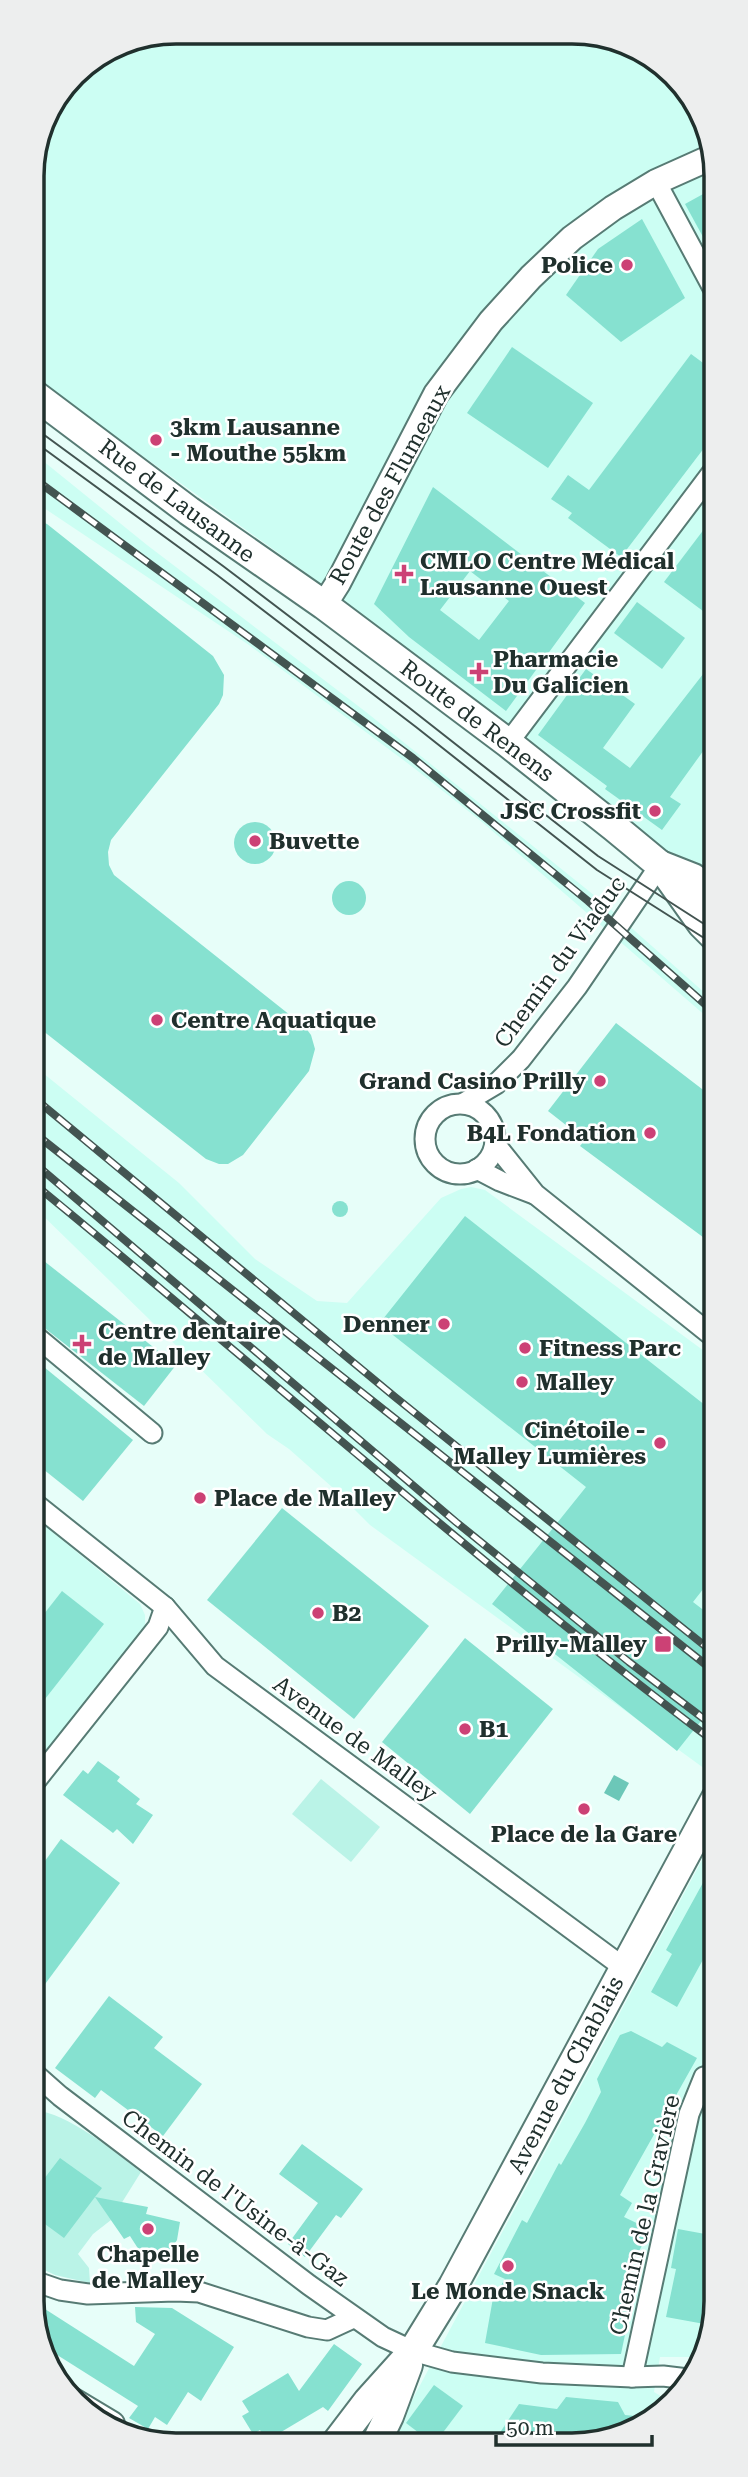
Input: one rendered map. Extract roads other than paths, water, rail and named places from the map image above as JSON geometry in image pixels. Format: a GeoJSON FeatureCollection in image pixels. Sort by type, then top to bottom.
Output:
{"type":"FeatureCollection","features":[{"type":"Feature","properties":{"kind":"main road","name":"Rue de Lausanne"},"geometry":{"type":"LineString","coordinates":[[44,402],[189,511],[324,606]]}},
{"type":"Feature","properties":{"kind":"main road","name":"Route de Renens"},"geometry":{"type":"LineString","coordinates":[[324,606],[508,743],[660,865],[704,926]]}},
{"type":"Feature","properties":{"kind":"main road","name":"Route de Renens"},"geometry":{"type":"LineString","coordinates":[[660,865],[693,878],[704,886]]}},
{"type":"Feature","properties":{"kind":"main road","name":"Avenue du Chablais"},"geometry":{"type":"LineString","coordinates":[[344,2433],[413,2351],[453,2286],[704,1820]]}},
{"type":"Feature","properties":{"kind":"main road","name":"Avenue du Chablais"},"geometry":{"type":"LineString","coordinates":[[381,2433],[413,2351]]}},
{"type":"Feature","properties":{"kind":"street","name":"Route des Flumeaux"},"geometry":{"type":"LineString","coordinates":[[324,606],[436,394],[491,321],[531,277],[572,238],[613,208],[656,182],[703,161]]}},
{"type":"Feature","properties":{"kind":"street"},"geometry":{"type":"LineString","coordinates":[[656,182],[704,271]]}},
{"type":"Feature","properties":{"kind":"street"},"geometry":{"type":"LineString","coordinates":[[508,743],[704,483]]}},
{"type":"Feature","properties":{"kind":"street","name":"Chemin du Viaduc"},"geometry":{"type":"LineString","coordinates":[[464,1103],[496,1084],[521,1059],[577,987],[660,865]]}},
{"type":"Feature","properties":{"kind":"street"},"geometry":{"type":"LineString","coordinates":[[492,1122],[475,1107],[464,1103],[445,1107],[430,1119],[426,1128],[429,1156],[441,1169],[459,1174],[477,1169],[492,1154],[495,1144],[492,1122],[496,1084]]}},
{"type":"Feature","properties":{"kind":"street"},"geometry":{"type":"LineString","coordinates":[[495,1144],[534,1194],[704,1329]]}},
{"type":"Feature","properties":{"kind":"street"},"geometry":{"type":"LineString","coordinates":[[477,1169],[534,1194]]}},
{"type":"Feature","properties":{"kind":"street"},"geometry":{"type":"LineString","coordinates":[[44,1343],[152,1433]]}},
{"type":"Feature","properties":{"kind":"street","name":"Avenue de Malley"},"geometry":{"type":"LineString","coordinates":[[73,1534],[165,1607],[215,1666],[623,1967]]}},
{"type":"Feature","properties":{"kind":"street"},"geometry":{"type":"LineString","coordinates":[[44,1770],[158,1628],[165,1607]]}},
{"type":"Feature","properties":{"kind":"street","name":"Chemin de la Gravière"},"geometry":{"type":"LineString","coordinates":[[632,2377],[689,2114],[704,2079]]}},
{"type":"Feature","properties":{"kind":"street","name":"Chemin de l'Usine-à-Gaz"},"geometry":{"type":"LineString","coordinates":[[44,2082],[353,2318],[383,2337],[413,2351],[452,2362],[542,2373],[679,2378]]}},
{"type":"Feature","properties":{"kind":"street"},"geometry":{"type":"LineString","coordinates":[[44,2284],[88,2294],[199,2292],[308,2327],[327,2330],[353,2318]]}},
{"type":"Feature","properties":{"kind":"tram line"},"geometry":{"type":"LineString","coordinates":[[44,435],[223,566],[598,856],[704,924]]}},
{"type":"Feature","properties":{"kind":"tram line"},"geometry":{"type":"LineString","coordinates":[[44,449],[217,575],[597,870],[704,938]]}},
{"type":"Feature","properties":{"kind":"railway"},"geometry":{"type":"LineString","coordinates":[[44,486],[413,758],[588,901],[704,1003]]}},
{"type":"Feature","properties":{"kind":"railway"},"geometry":{"type":"LineString","coordinates":[[44,1106],[395,1397],[704,1645]]}},
{"type":"Feature","properties":{"kind":"railway"},"geometry":{"type":"LineString","coordinates":[[44,1141],[704,1663]]}},
{"type":"Feature","properties":{"kind":"railway"},"geometry":{"type":"LineString","coordinates":[[44,1171],[456,1522],[704,1719]]}},
{"type":"Feature","properties":{"kind":"railway"},"geometry":{"type":"LineString","coordinates":[[44,1192],[456,1537],[704,1734]]}},
{"type":"Feature","properties":{"kind":"place","name":"Police"},"geometry":{"type":"Point","coordinates":[627,265]}},
{"type":"Feature","properties":{"kind":"place","name":"3km Lausanne - Mouthe 55km"},"geometry":{"type":"Point","coordinates":[156,440]}},
{"type":"Feature","properties":{"kind":"place","name":"CMLO Centre Médical Lausanne Ouest"},"geometry":{"type":"Point","coordinates":[404,574]}},
{"type":"Feature","properties":{"kind":"place","name":"Pharmacie Du Galicien"},"geometry":{"type":"Point","coordinates":[479,672]}},
{"type":"Feature","properties":{"kind":"place","name":"JSC Crossfit"},"geometry":{"type":"Point","coordinates":[655,811]}},
{"type":"Feature","properties":{"kind":"place","name":"Buvette"},"geometry":{"type":"Point","coordinates":[255,841]}},
{"type":"Feature","properties":{"kind":"place","name":"Centre Aquatique"},"geometry":{"type":"Point","coordinates":[157,1020]}},
{"type":"Feature","properties":{"kind":"place","name":"Grand Casino Prilly"},"geometry":{"type":"Point","coordinates":[600,1081]}},
{"type":"Feature","properties":{"kind":"place","name":"B4L Fondation"},"geometry":{"type":"Point","coordinates":[650,1133]}},
{"type":"Feature","properties":{"kind":"place","name":"Denner"},"geometry":{"type":"Point","coordinates":[444,1324]}},
{"type":"Feature","properties":{"kind":"place","name":"Centre dentaire de Malley"},"geometry":{"type":"Point","coordinates":[82,1344]}},
{"type":"Feature","properties":{"kind":"place","name":"Fitness Parc"},"geometry":{"type":"Point","coordinates":[525,1348]}},
{"type":"Feature","properties":{"kind":"place","name":"Malley"},"geometry":{"type":"Point","coordinates":[522,1382]}},
{"type":"Feature","properties":{"kind":"place","name":"Cinétoile - Malley Lumières"},"geometry":{"type":"Point","coordinates":[660,1443]}},
{"type":"Feature","properties":{"kind":"place","name":"Place de Malley"},"geometry":{"type":"Point","coordinates":[200,1498]}},
{"type":"Feature","properties":{"kind":"place","name":"B2"},"geometry":{"type":"Point","coordinates":[318,1613]}},
{"type":"Feature","properties":{"kind":"place","name":"Prilly-Malley"},"geometry":{"type":"Point","coordinates":[663,1644]}},
{"type":"Feature","properties":{"kind":"place","name":"B1"},"geometry":{"type":"Point","coordinates":[465,1729]}},
{"type":"Feature","properties":{"kind":"place","name":"Place de la Gare"},"geometry":{"type":"Point","coordinates":[584,1809]}},
{"type":"Feature","properties":{"kind":"place","name":"Chapelle de Malley"},"geometry":{"type":"Point","coordinates":[148,2229]}},
{"type":"Feature","properties":{"kind":"place","name":"Le Monde Snack"},"geometry":{"type":"Point","coordinates":[508,2266]}}]}
